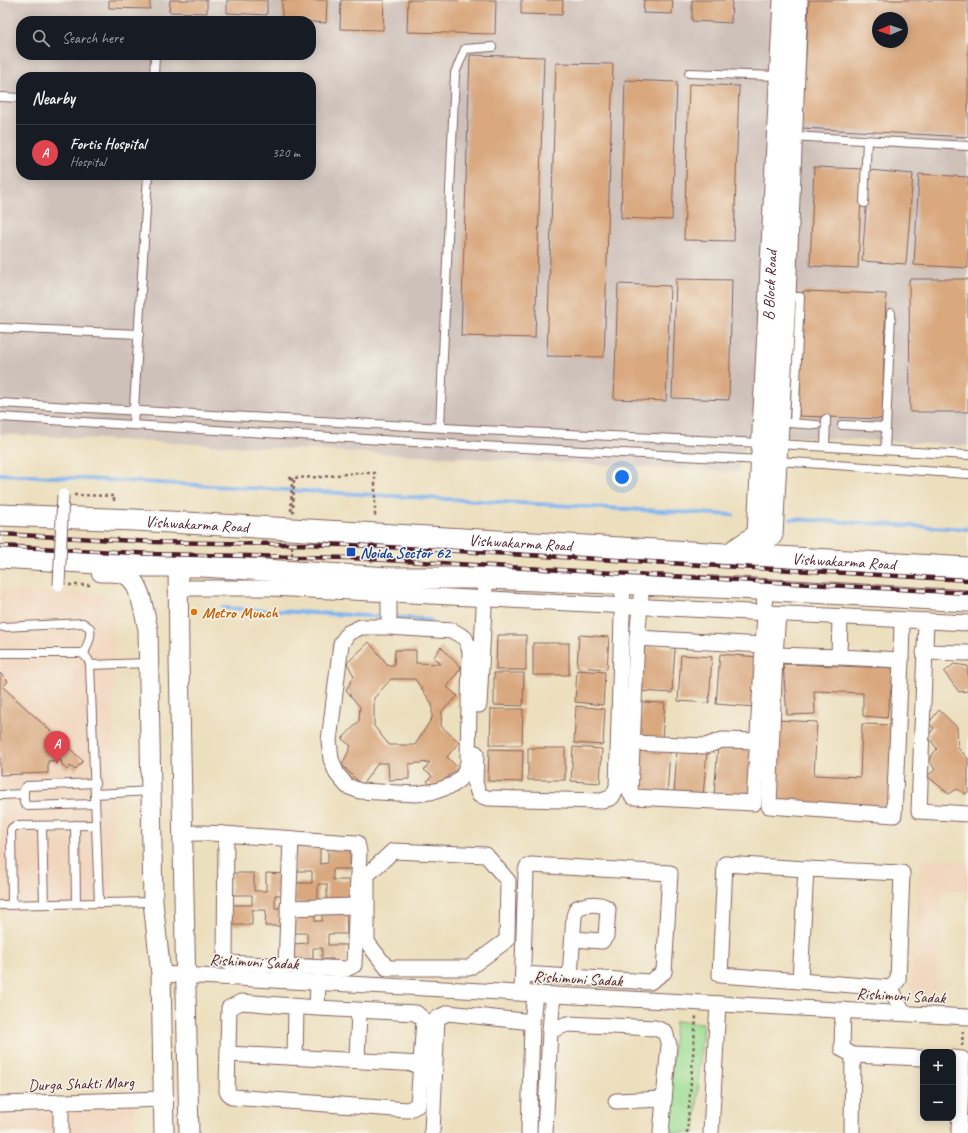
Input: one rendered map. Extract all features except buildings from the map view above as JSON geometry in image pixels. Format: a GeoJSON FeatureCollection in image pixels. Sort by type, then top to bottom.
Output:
{"type":"FeatureCollection","features":[{"type":"Feature","properties":{"kind":"main road","name":"Vishwakarma Road"},"geometry":{"type":"LineString","coordinates":[[0,515],[291,529],[968,568]]}},
{"type":"Feature","properties":{"kind":"main road","name":"Vishwakarma Road"},"geometry":{"type":"LineString","coordinates":[[0,557],[140,566],[178,565],[394,580],[486,578],[764,590],[968,601]]}},
{"type":"Feature","properties":{"kind":"street","name":"B Block Road"},"geometry":{"type":"LineString","coordinates":[[727,554],[757,534],[769,452],[779,76],[783,0]]}},
{"type":"Feature","properties":{"kind":"street"},"geometry":{"type":"LineString","coordinates":[[751,556],[773,535],[769,452],[786,423],[786,297],[791,136],[798,0]]}},
{"type":"Feature","properties":{"kind":"street"},"geometry":{"type":"LineString","coordinates":[[59,585],[63,495]]}},
{"type":"Feature","properties":{"kind":"street"},"geometry":{"type":"LineString","coordinates":[[178,565],[189,1133]]}},
{"type":"Feature","properties":{"kind":"street"},"geometry":{"type":"LineString","coordinates":[[0,567],[126,574],[132,579],[139,592],[148,629],[154,902],[161,974],[164,1133]]}},
{"type":"Feature","properties":{"kind":"street"},"geometry":{"type":"LineString","coordinates":[[486,578],[475,783],[479,794],[488,798],[602,801],[612,797],[617,787],[622,606],[632,584]]}},
{"type":"Feature","properties":{"kind":"street"},"geometry":{"type":"LineString","coordinates":[[389,627],[394,580]]}},
{"type":"Feature","properties":{"kind":"street"},"geometry":{"type":"LineString","coordinates":[[178,588],[272,588],[394,580],[484,598],[968,623]]}},
{"type":"Feature","properties":{"kind":"street"},"geometry":{"type":"LineString","coordinates":[[632,584],[640,606],[637,638],[630,793],[633,797],[754,803],[763,645],[771,613]]}},
{"type":"Feature","properties":{"kind":"street"},"geometry":{"type":"LineString","coordinates":[[764,590],[771,613],[776,655],[769,806],[894,815],[902,620]]}},
{"type":"Feature","properties":{"kind":"street"},"geometry":{"type":"LineString","coordinates":[[839,657],[840,617]]}},
{"type":"Feature","properties":{"kind":"street"},"geometry":{"type":"LineString","coordinates":[[926,621],[919,812],[968,814]]}},
{"type":"Feature","properties":{"kind":"street"},"geometry":{"type":"LineString","coordinates":[[361,627],[389,627],[453,631],[465,638],[470,650],[468,763],[463,776],[453,784],[436,791],[416,794],[360,791],[347,786],[337,774],[331,759],[329,741],[342,644],[348,633],[361,627]]}},
{"type":"Feature","properties":{"kind":"street"},"geometry":{"type":"LineString","coordinates":[[637,638],[763,645]]}},
{"type":"Feature","properties":{"kind":"street"},"geometry":{"type":"LineString","coordinates":[[924,652],[968,653]]}},
{"type":"Feature","properties":{"kind":"street"},"geometry":{"type":"LineString","coordinates":[[776,655],[901,660]]}},
{"type":"Feature","properties":{"kind":"street"},"geometry":{"type":"LineString","coordinates":[[632,744],[706,746],[722,740],[758,741]]}},
{"type":"Feature","properties":{"kind":"street"},"geometry":{"type":"LineString","coordinates":[[183,834],[226,834],[357,843],[359,852],[354,965],[346,969],[229,963],[225,956],[226,834]]}},
{"type":"Feature","properties":{"kind":"street"},"geometry":{"type":"LineString","coordinates":[[286,966],[291,839]]}},
{"type":"Feature","properties":{"kind":"street"},"geometry":{"type":"LineString","coordinates":[[393,851],[486,855],[508,882],[507,940],[469,968],[415,968],[387,968],[368,942],[367,875],[393,851]]}},
{"type":"Feature","properties":{"kind":"street"},"geometry":{"type":"LineString","coordinates":[[725,864],[902,873],[898,980],[891,988],[720,975],[725,864]]}},
{"type":"Feature","properties":{"kind":"street"},"geometry":{"type":"LineString","coordinates":[[523,974],[650,982],[664,972],[670,873],[585,867],[531,865],[527,867],[523,974],[528,994],[532,1022],[529,1133]]}},
{"type":"Feature","properties":{"kind":"street"},"geometry":{"type":"LineString","coordinates":[[800,981],[806,869]]}},
{"type":"Feature","properties":{"kind":"street"},"geometry":{"type":"LineString","coordinates":[[288,908],[356,906]]}},
{"type":"Feature","properties":{"kind":"street"},"geometry":{"type":"LineString","coordinates":[[570,977],[573,940]]}},
{"type":"Feature","properties":{"kind":"street"},"geometry":{"type":"LineString","coordinates":[[414,988],[415,968]]}},
{"type":"Feature","properties":{"kind":"street"},"geometry":{"type":"LineString","coordinates":[[435,989],[436,968]]}},
{"type":"Feature","properties":{"kind":"street","name":"Rishimuni Sadak"},"geometry":{"type":"LineString","coordinates":[[161,974],[968,1017]]}},
{"type":"Feature","properties":{"kind":"street"},"geometry":{"type":"LineString","coordinates":[[317,1008],[318,983]]}},
{"type":"Feature","properties":{"kind":"street"},"geometry":{"type":"LineString","coordinates":[[891,988],[903,1013]]}},
{"type":"Feature","properties":{"kind":"street"},"geometry":{"type":"LineString","coordinates":[[545,1133],[553,995]]}},
{"type":"Feature","properties":{"kind":"street"},"geometry":{"type":"LineString","coordinates":[[241,1002],[317,1008],[416,1013],[424,1020],[418,1105],[408,1110],[232,1097],[227,1091],[229,1008],[241,1002]]}},
{"type":"Feature","properties":{"kind":"street"},"geometry":{"type":"LineString","coordinates":[[711,1133],[718,1004]]}},
{"type":"Feature","properties":{"kind":"street"},"geometry":{"type":"LineString","coordinates":[[295,1057],[296,1007]]}},
{"type":"Feature","properties":{"kind":"street"},"geometry":{"type":"LineString","coordinates":[[843,1010],[842,1049],[853,1055],[920,1058]]}},
{"type":"Feature","properties":{"kind":"street"},"geometry":{"type":"LineString","coordinates":[[357,1060],[359,1011]]}},
{"type":"Feature","properties":{"kind":"street"},"geometry":{"type":"LineString","coordinates":[[432,1133],[437,1018],[448,1013],[532,1022]]}},
{"type":"Feature","properties":{"kind":"street"},"geometry":{"type":"LineString","coordinates":[[550,1031],[567,1024],[655,1028],[665,1032],[670,1045],[661,1133]]}},
{"type":"Feature","properties":{"kind":"street"},"geometry":{"type":"LineString","coordinates":[[228,1054],[421,1064]]}},
{"type":"Feature","properties":{"kind":"street"},"geometry":{"type":"LineString","coordinates":[[852,1133],[853,1055]]}},
{"type":"Feature","properties":{"kind":"street"},"geometry":{"type":"LineString","coordinates":[[956,1058],[962,1059],[959,1133]]}},
{"type":"Feature","properties":{"kind":"street","name":"Durga Shakti Marg"},"geometry":{"type":"LineString","coordinates":[[0,1104],[164,1099]]}},
{"type":"Feature","properties":{"kind":"street"},"geometry":{"type":"LineString","coordinates":[[616,1101],[664,1099]]}},
{"type":"Feature","properties":{"kind":"street"},"geometry":{"type":"LineString","coordinates":[[61,1102],[61,1133]]}},
{"type":"Feature","properties":{"kind":"lane"},"geometry":{"type":"LineString","coordinates":[[440,427],[456,73],[465,49],[492,47]]}},
{"type":"Feature","properties":{"kind":"lane"},"geometry":{"type":"LineString","coordinates":[[154,72],[155,60]]}},
{"type":"Feature","properties":{"kind":"lane"},"geometry":{"type":"LineString","coordinates":[[689,73],[779,76]]}},
{"type":"Feature","properties":{"kind":"lane"},"geometry":{"type":"LineString","coordinates":[[0,97],[16,98]]}},
{"type":"Feature","properties":{"kind":"lane"},"geometry":{"type":"LineString","coordinates":[[791,136],[968,146]]}},
{"type":"Feature","properties":{"kind":"lane"},"geometry":{"type":"LineString","coordinates":[[864,203],[867,141]]}},
{"type":"Feature","properties":{"kind":"lane"},"geometry":{"type":"LineString","coordinates":[[133,425],[148,180]]}},
{"type":"Feature","properties":{"kind":"lane"},"geometry":{"type":"LineString","coordinates":[[885,450],[891,313]]}},
{"type":"Feature","properties":{"kind":"lane"},"geometry":{"type":"LineString","coordinates":[[0,328],[139,334]]}},
{"type":"Feature","properties":{"kind":"lane"},"geometry":{"type":"LineString","coordinates":[[0,403],[440,427],[769,452],[968,474]]}},
{"type":"Feature","properties":{"kind":"lane"},"geometry":{"type":"LineString","coordinates":[[0,417],[481,446],[769,452],[825,446],[968,455]]}},
{"type":"Feature","properties":{"kind":"lane"},"geometry":{"type":"LineString","coordinates":[[825,446],[826,419]]}},
{"type":"Feature","properties":{"kind":"lane"},"geometry":{"type":"LineString","coordinates":[[786,423],[817,425]]}},
{"type":"Feature","properties":{"kind":"lane"},"geometry":{"type":"LineString","coordinates":[[842,425],[886,427]]}},
{"type":"Feature","properties":{"kind":"lane"},"geometry":{"type":"LineString","coordinates":[[3,627],[83,623],[90,628],[90,637],[84,654]]}},
{"type":"Feature","properties":{"kind":"lane"},"geometry":{"type":"LineString","coordinates":[[0,653],[81,653],[87,657],[90,665],[99,903]]}},
{"type":"Feature","properties":{"kind":"lane"},"geometry":{"type":"LineString","coordinates":[[90,665],[148,663]]}},
{"type":"Feature","properties":{"kind":"lane"},"geometry":{"type":"LineString","coordinates":[[95,783],[27,786],[24,789],[24,803],[28,806],[95,804]]}},
{"type":"Feature","properties":{"kind":"lane"},"geometry":{"type":"LineString","coordinates":[[95,794],[151,791]]}},
{"type":"Feature","properties":{"kind":"lane"},"geometry":{"type":"LineString","coordinates":[[0,795],[24,794]]}},
{"type":"Feature","properties":{"kind":"lane"},"geometry":{"type":"LineString","coordinates":[[74,825],[76,903]]}},
{"type":"Feature","properties":{"kind":"lane"},"geometry":{"type":"LineString","coordinates":[[12,905],[12,828],[15,826],[96,825]]}},
{"type":"Feature","properties":{"kind":"lane"},"geometry":{"type":"LineString","coordinates":[[42,826],[44,904]]}},
{"type":"Feature","properties":{"kind":"lane"},"geometry":{"type":"LineString","coordinates":[[0,905],[154,902]]}},
{"type":"Feature","properties":{"kind":"path"},"geometry":{"type":"LineString","coordinates":[[291,529],[292,479],[289,478],[321,478],[354,473],[375,473],[375,534]]}},
{"type":"Feature","properties":{"kind":"path"},"geometry":{"type":"LineString","coordinates":[[63,495],[114,496]]}},
{"type":"Feature","properties":{"kind":"path"},"geometry":{"type":"LineString","coordinates":[[394,580],[404,546]]}},
{"type":"Feature","properties":{"kind":"path"},"geometry":{"type":"LineString","coordinates":[[59,585],[96,585]]}},
{"type":"Feature","properties":{"kind":"path"},"geometry":{"type":"LineString","coordinates":[[687,1133],[697,1002]]}},
{"type":"Feature","properties":{"kind":"shaded area"},"geometry":{"type":"Polygon","coordinates":[[[0,0],[968,0],[968,446],[749,434],[738,472],[0,434],[0,0]]]}},
{"type":"Feature","properties":{"kind":"shaded area"},"geometry":{"type":"Polygon","coordinates":[[[0,591],[100,593],[108,598],[114,620],[113,908],[0,912],[0,591]]]}},
{"type":"Feature","properties":{"kind":"shaded area"},"geometry":{"type":"Polygon","coordinates":[[[920,858],[968,861],[968,892],[943,890],[935,996],[911,994],[920,858]]]}},
{"type":"Feature","properties":{"kind":"shaded area"},"geometry":{"type":"Polygon","coordinates":[[[968,914],[968,969],[964,969],[968,914]]]}},
{"type":"Feature","properties":{"kind":"shaded area"},"geometry":{"type":"Polygon","coordinates":[[[134,1100],[135,1133],[0,1133],[0,1104],[134,1100]]]}},
{"type":"Feature","properties":{"kind":"green space"},"geometry":{"type":"Polygon","coordinates":[[[675,1021],[703,1023],[695,1133],[667,1133],[675,1021]]]}},
{"type":"Feature","properties":{"kind":"waterway"},"geometry":{"type":"LineString","coordinates":[[0,474],[733,515]]}},
{"type":"Feature","properties":{"kind":"waterway"},"geometry":{"type":"LineString","coordinates":[[791,519],[968,529]]}},
{"type":"Feature","properties":{"kind":"waterway"},"geometry":{"type":"LineString","coordinates":[[223,608],[386,617]]}},
{"type":"Feature","properties":{"kind":"waterway"},"geometry":{"type":"LineString","coordinates":[[393,617],[431,620]]}},
{"type":"Feature","properties":{"kind":"railway"},"geometry":{"type":"LineString","coordinates":[[0,534],[154,542],[351,545],[968,580]]}},
{"type":"Feature","properties":{"kind":"railway"},"geometry":{"type":"LineString","coordinates":[[0,546],[155,554],[350,558],[968,593]]}},
{"type":"Feature","properties":{"kind":"place","name":"Noida Sector 62"},"geometry":{"type":"Point","coordinates":[351,552]}},
{"type":"Feature","properties":{"kind":"place","name":"Metro Munch"},"geometry":{"type":"Point","coordinates":[194,612]}},
{"type":"Feature","properties":{"kind":"place","name":"Fortis Hospital"},"geometry":{"type":"Point","coordinates":[57,764]}}]}
